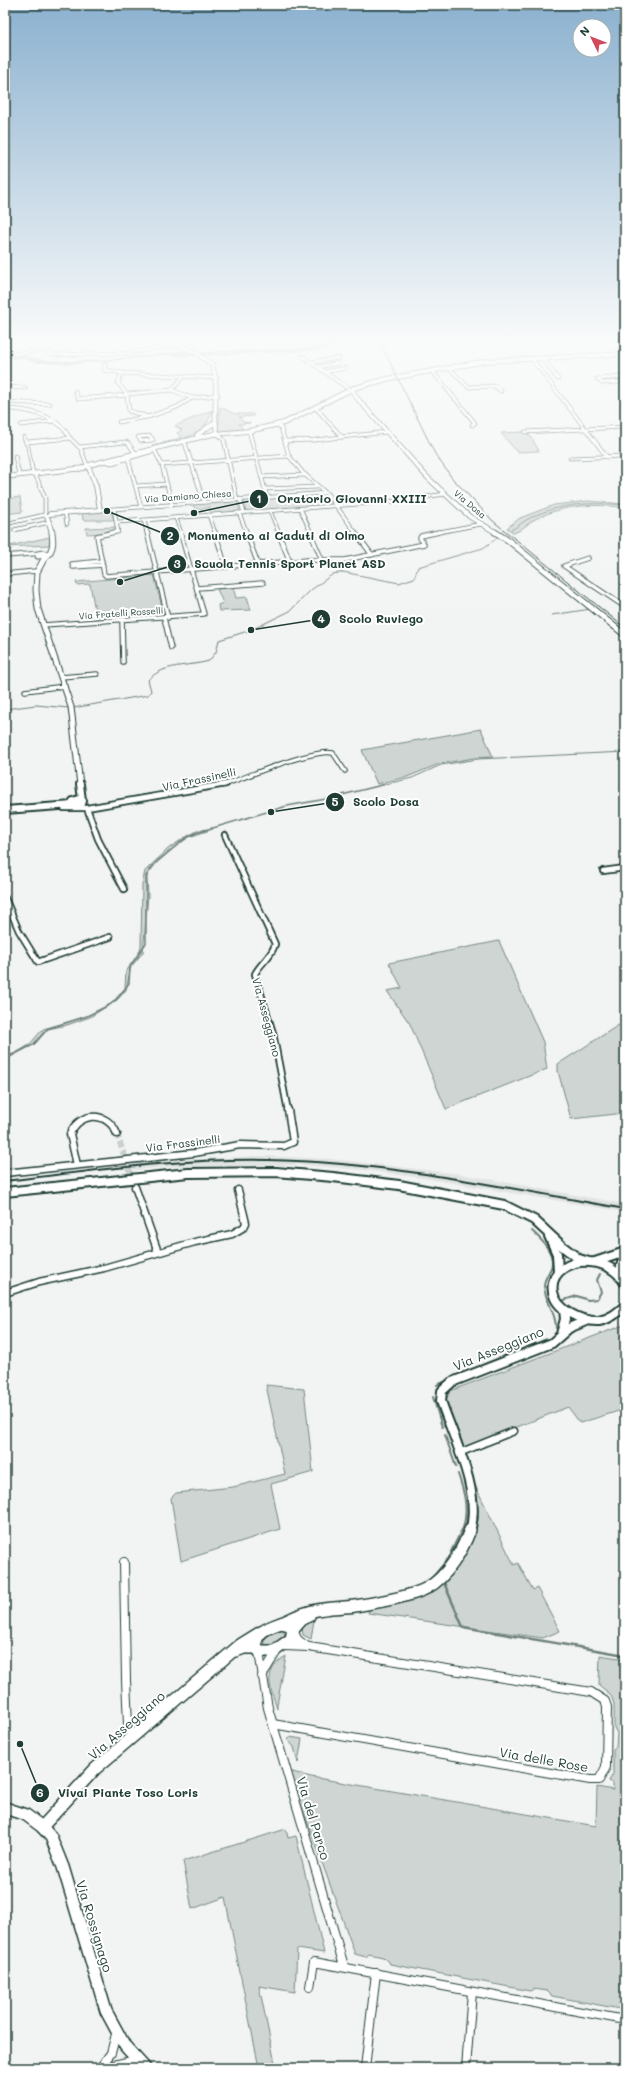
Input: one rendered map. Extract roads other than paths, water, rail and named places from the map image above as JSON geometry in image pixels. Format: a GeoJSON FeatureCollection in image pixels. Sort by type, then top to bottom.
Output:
{"type":"FeatureCollection","features":[{"type":"Feature","properties":{"kind":"street"},"geometry":{"type":"LineString","coordinates":[[67,435],[80,447],[90,466],[100,510]]}},
{"type":"Feature","properties":{"kind":"street"},"geometry":{"type":"LineString","coordinates":[[186,441],[199,435]]}},
{"type":"Feature","properties":{"kind":"street"},"geometry":{"type":"LineString","coordinates":[[5,476],[90,466],[207,435]]}},
{"type":"Feature","properties":{"kind":"street"},"geometry":{"type":"LineString","coordinates":[[219,435],[224,440],[227,460],[238,500],[244,513]]}},
{"type":"Feature","properties":{"kind":"street"},"geometry":{"type":"LineString","coordinates":[[250,435],[267,497]]}},
{"type":"Feature","properties":{"kind":"street"},"geometry":{"type":"LineString","coordinates":[[283,435],[289,456],[337,506],[372,555]]}},
{"type":"Feature","properties":{"kind":"street"},"geometry":{"type":"LineString","coordinates":[[285,441],[362,435]]}},
{"type":"Feature","properties":{"kind":"street","name":"Via Dosa"},"geometry":{"type":"LineString","coordinates":[[390,435],[445,494],[481,524],[509,541],[625,635]]}},
{"type":"Feature","properties":{"kind":"street"},"geometry":{"type":"LineString","coordinates":[[590,435],[607,457]]}},
{"type":"Feature","properties":{"kind":"street"},"geometry":{"type":"LineString","coordinates":[[26,443],[69,437]]}},
{"type":"Feature","properties":{"kind":"street"},"geometry":{"type":"LineString","coordinates":[[24,438],[34,473],[45,495],[52,530],[52,550],[42,556],[34,580],[42,626],[65,686],[71,708],[80,793],[77,803]]}},
{"type":"Feature","properties":{"kind":"street"},"geometry":{"type":"LineString","coordinates":[[186,441],[204,502]]}},
{"type":"Feature","properties":{"kind":"street"},"geometry":{"type":"LineString","coordinates":[[80,447],[125,442],[128,443],[136,454]]}},
{"type":"Feature","properties":{"kind":"street"},"geometry":{"type":"LineString","coordinates":[[108,462],[112,463],[155,449]]}},
{"type":"Feature","properties":{"kind":"street"},"geometry":{"type":"LineString","coordinates":[[155,449],[162,465],[172,505]]}},
{"type":"Feature","properties":{"kind":"street"},"geometry":{"type":"LineString","coordinates":[[15,456],[19,475]]}},
{"type":"Feature","properties":{"kind":"street"},"geometry":{"type":"LineString","coordinates":[[162,465],[289,456]]}},
{"type":"Feature","properties":{"kind":"street"},"geometry":{"type":"LineString","coordinates":[[570,458],[625,456]]}},
{"type":"Feature","properties":{"kind":"street"},"geometry":{"type":"LineString","coordinates":[[128,458],[141,507]]}},
{"type":"Feature","properties":{"kind":"street"},"geometry":{"type":"LineString","coordinates":[[261,477],[306,475]]}},
{"type":"Feature","properties":{"kind":"street"},"geometry":{"type":"LineString","coordinates":[[136,486],[167,484]]}},
{"type":"Feature","properties":{"kind":"street"},"geometry":{"type":"LineString","coordinates":[[265,489],[319,486]]}},
{"type":"Feature","properties":{"kind":"street","name":"Via Damiano Chiesa"},"geometry":{"type":"LineString","coordinates":[[5,524],[65,513],[326,493]]}},
{"type":"Feature","properties":{"kind":"street"},"geometry":{"type":"LineString","coordinates":[[118,522],[398,501],[445,494]]}},
{"type":"Feature","properties":{"kind":"street"},"geometry":{"type":"LineString","coordinates":[[300,508],[322,560]]}},
{"type":"Feature","properties":{"kind":"street"},"geometry":{"type":"LineString","coordinates":[[114,509],[118,522],[118,533],[97,536],[104,574],[106,576],[258,564],[345,560],[424,544],[425,543],[420,537],[422,536],[481,524]]}},
{"type":"Feature","properties":{"kind":"street"},"geometry":{"type":"LineString","coordinates":[[270,511],[290,562]]}},
{"type":"Feature","properties":{"kind":"street"},"geometry":{"type":"LineString","coordinates":[[65,513],[67,524]]}},
{"type":"Feature","properties":{"kind":"street"},"geometry":{"type":"LineString","coordinates":[[239,513],[258,564]]}},
{"type":"Feature","properties":{"kind":"street"},"geometry":{"type":"LineString","coordinates":[[209,515],[226,567]]}},
{"type":"Feature","properties":{"kind":"street"},"geometry":{"type":"LineString","coordinates":[[14,530],[48,516]]}},
{"type":"Feature","properties":{"kind":"street"},"geometry":{"type":"LineString","coordinates":[[176,518],[197,588],[263,583]]}},
{"type":"Feature","properties":{"kind":"street"},"geometry":{"type":"LineString","coordinates":[[144,520],[157,572],[171,648]]}},
{"type":"Feature","properties":{"kind":"street"},"geometry":{"type":"LineString","coordinates":[[5,556],[25,554],[42,556]]}},
{"type":"Feature","properties":{"kind":"street"},"geometry":{"type":"LineString","coordinates":[[588,558],[564,566],[625,607]]}},
{"type":"Feature","properties":{"kind":"street"},"geometry":{"type":"LineString","coordinates":[[102,563],[73,567],[72,564],[102,563]]}},
{"type":"Feature","properties":{"kind":"street"},"geometry":{"type":"LineString","coordinates":[[5,574],[36,571]]}},
{"type":"Feature","properties":{"kind":"street","name":"Via Fratelli Rosselli"},"geometry":{"type":"LineString","coordinates":[[42,626],[200,615],[204,614],[197,588]]}},
{"type":"Feature","properties":{"kind":"street"},"geometry":{"type":"LineString","coordinates":[[122,621],[123,662]]}},
{"type":"Feature","properties":{"kind":"street"},"geometry":{"type":"LineString","coordinates":[[61,677],[98,674]]}},
{"type":"Feature","properties":{"kind":"street"},"geometry":{"type":"LineString","coordinates":[[25,691],[65,686]]}},
{"type":"Feature","properties":{"kind":"street","name":"Via Frassinelli"},"geometry":{"type":"LineString","coordinates":[[61,806],[90,808],[219,787],[307,756],[329,752],[333,753],[345,771]]}},
{"type":"Feature","properties":{"kind":"street","name":"Via Frassinelli"},"geometry":{"type":"LineString","coordinates":[[5,810],[61,806],[77,803],[90,808]]}},
{"type":"Feature","properties":{"kind":"street"},"geometry":{"type":"LineString","coordinates":[[90,808],[98,839],[124,889]]}},
{"type":"Feature","properties":{"kind":"street","name":"Via Asseggiano"},"geometry":{"type":"LineString","coordinates":[[224,835],[275,944],[272,953],[260,964],[255,974],[273,1033],[281,1070],[293,1138],[291,1144]]}},
{"type":"Feature","properties":{"kind":"street"},"geometry":{"type":"LineString","coordinates":[[603,871],[624,868]]}},
{"type":"Feature","properties":{"kind":"street"},"geometry":{"type":"LineString","coordinates":[[5,898],[19,931],[38,962],[110,937]]}},
{"type":"Feature","properties":{"kind":"street"},"geometry":{"type":"LineString","coordinates":[[77,1165],[70,1139],[71,1130],[77,1122],[90,1117],[102,1118],[110,1122],[118,1134]]}},
{"type":"Feature","properties":{"kind":"street","name":"Via Frassinelli"},"geometry":{"type":"LineString","coordinates":[[5,1173],[194,1153],[240,1145],[284,1146],[291,1144]]}},
{"type":"Feature","properties":{"kind":"street"},"geometry":{"type":"LineString","coordinates":[[5,1192],[188,1173],[232,1172],[305,1174],[399,1185],[497,1202],[526,1215],[574,1255],[612,1269],[623,1280]]}},
{"type":"Feature","properties":{"kind":"street"},"geometry":{"type":"LineString","coordinates":[[136,1187],[158,1252]]}},
{"type":"Feature","properties":{"kind":"street"},"geometry":{"type":"LineString","coordinates":[[5,1293],[39,1282],[104,1268],[158,1252],[232,1234],[244,1227],[246,1218],[238,1190]]}},
{"type":"Feature","properties":{"kind":"street"},"geometry":{"type":"LineString","coordinates":[[548,1234],[557,1254],[558,1272],[552,1286],[553,1294],[564,1310]]}},
{"type":"Feature","properties":{"kind":"street"},"geometry":{"type":"LineString","coordinates":[[558,1272],[570,1264],[590,1262],[625,1252]]}},
{"type":"Feature","properties":{"kind":"street"},"geometry":{"type":"LineString","coordinates":[[623,1280],[621,1266],[625,1256]]}},
{"type":"Feature","properties":{"kind":"street"},"geometry":{"type":"LineString","coordinates":[[612,1318],[625,1306]]}},
{"type":"Feature","properties":{"kind":"street","name":"Via Asseggiano"},"geometry":{"type":"LineString","coordinates":[[564,1310],[572,1316],[588,1320],[600,1321],[625,1316]]}},
{"type":"Feature","properties":{"kind":"street","name":"Via Asseggiano"},"geometry":{"type":"LineString","coordinates":[[560,1336],[565,1320],[564,1310]]}},
{"type":"Feature","properties":{"kind":"street","name":"Via Asseggiano"},"geometry":{"type":"LineString","coordinates":[[42,1827],[79,1785],[234,1652],[240,1645],[261,1632],[311,1611],[373,1603],[423,1591],[443,1575],[454,1560],[470,1529],[473,1513],[467,1480],[441,1401],[442,1391],[447,1386],[552,1342],[569,1328],[588,1320]]}},
{"type":"Feature","properties":{"kind":"street"},"geometry":{"type":"LineString","coordinates":[[458,1453],[514,1431]]}},
{"type":"Feature","properties":{"kind":"street"},"geometry":{"type":"LineString","coordinates":[[124,1562],[128,1724],[132,1738]]}},
{"type":"Feature","properties":{"kind":"street","name":"Via Asseggiano"},"geometry":{"type":"LineString","coordinates":[[234,1652],[244,1648],[258,1650],[265,1653],[282,1648],[304,1618],[342,1607]]}},
{"type":"Feature","properties":{"kind":"street"},"geometry":{"type":"LineString","coordinates":[[281,1623],[289,1625],[294,1631],[298,1640],[309,1647]]}},
{"type":"Feature","properties":{"kind":"street"},"geometry":{"type":"LineString","coordinates":[[258,1650],[257,1637],[261,1632]]}},
{"type":"Feature","properties":{"kind":"street","name":"Via delle Rose"},"geometry":{"type":"LineString","coordinates":[[273,1724],[590,1780],[599,1780],[604,1774],[606,1767],[607,1707],[605,1701],[599,1696],[583,1691],[309,1647],[282,1648]]}},
{"type":"Feature","properties":{"kind":"street"},"geometry":{"type":"LineString","coordinates":[[262,1676],[282,1648]]}},
{"type":"Feature","properties":{"kind":"street","name":"Via del Parco"},"geometry":{"type":"LineString","coordinates":[[258,1650],[262,1676],[273,1724],[344,1966]]}},
{"type":"Feature","properties":{"kind":"street","name":"Via Rossignago"},"geometry":{"type":"LineString","coordinates":[[5,1808],[26,1815],[42,1827],[51,1837],[63,1867],[101,1997],[116,2033],[140,2064]]}},
{"type":"Feature","properties":{"kind":"street"},"geometry":{"type":"LineString","coordinates":[[310,1987],[314,1962],[344,1966],[472,1992],[625,2020]]}},
{"type":"Feature","properties":{"kind":"street"},"geometry":{"type":"LineString","coordinates":[[365,2068],[376,1973]]}},
{"type":"Feature","properties":{"kind":"street"},"geometry":{"type":"LineString","coordinates":[[466,2068],[472,1992]]}},
{"type":"Feature","properties":{"kind":"street"},"geometry":{"type":"LineString","coordinates":[[100,2068],[111,2053],[116,2033]]}},
{"type":"Feature","properties":{"kind":"street"},"geometry":{"type":"LineString","coordinates":[[100,2068],[124,2061],[140,2064]]}},
{"type":"Feature","properties":{"kind":"waterway"},"geometry":{"type":"LineString","coordinates":[[511,530],[527,519],[552,509],[588,504],[625,505]]}},
{"type":"Feature","properties":{"kind":"waterway"},"geometry":{"type":"LineString","coordinates":[[73,708],[148,695],[151,691],[148,680],[154,675],[169,668],[209,661],[216,652],[219,640],[251,630],[290,611],[311,590],[333,574],[343,572],[399,583],[414,578],[418,567],[483,548],[496,539]]}},
{"type":"Feature","properties":{"kind":"waterway"},"geometry":{"type":"LineString","coordinates":[[552,615],[591,609]]}},
{"type":"Feature","properties":{"kind":"waterway"},"geometry":{"type":"LineString","coordinates":[[5,709],[36,705],[69,708]]}},
{"type":"Feature","properties":{"kind":"waterway"},"geometry":{"type":"LineString","coordinates":[[382,785],[412,778],[441,765],[478,759],[625,752]]}},
{"type":"Feature","properties":{"kind":"waterway"},"geometry":{"type":"LineString","coordinates":[[382,785],[386,784]]}},
{"type":"Feature","properties":{"kind":"waterway"},"geometry":{"type":"LineString","coordinates":[[5,1058],[33,1045],[47,1029],[87,1016],[111,1004],[119,997],[129,983],[130,966],[146,943],[146,876],[156,863],[183,840],[196,833],[287,806],[326,799],[382,785]]}},
{"type":"Feature","properties":{"kind":"waterway"},"geometry":{"type":"LineString","coordinates":[[532,1231],[544,1243],[552,1258],[551,1268],[545,1280],[544,1288],[546,1297],[555,1318],[556,1328]]}},
{"type":"Feature","properties":{"kind":"waterway"},"geometry":{"type":"LineString","coordinates":[[561,1301],[577,1296],[588,1300],[597,1299],[601,1292],[597,1280],[600,1274]]}},
{"type":"Feature","properties":{"kind":"waterway"},"geometry":{"type":"LineString","coordinates":[[520,1350],[547,1339]]}},
{"type":"Feature","properties":{"kind":"waterway"},"geometry":{"type":"LineString","coordinates":[[437,1385],[516,1351]]}},
{"type":"Feature","properties":{"kind":"waterway"},"geometry":{"type":"LineString","coordinates":[[433,1397],[442,1427]]}},
{"type":"Feature","properties":{"kind":"waterway"},"geometry":{"type":"LineString","coordinates":[[445,1435],[456,1467]]}},
{"type":"Feature","properties":{"kind":"waterway"},"geometry":{"type":"LineString","coordinates":[[458,1474],[463,1489],[466,1509],[462,1531]]}},
{"type":"Feature","properties":{"kind":"waterway"},"geometry":{"type":"LineString","coordinates":[[475,1527],[478,1518],[476,1499]]}},
{"type":"Feature","properties":{"kind":"waterway"},"geometry":{"type":"LineString","coordinates":[[451,1552],[462,1530]]}},
{"type":"Feature","properties":{"kind":"waterway"},"geometry":{"type":"LineString","coordinates":[[433,1577],[447,1560]]}},
{"type":"Feature","properties":{"kind":"waterway"},"geometry":{"type":"LineString","coordinates":[[447,1579],[444,1583],[463,1627],[625,1655]]}},
{"type":"Feature","properties":{"kind":"tunnel"},"geometry":{"type":"LineString","coordinates":[[117,1134],[135,1187]]}},
{"type":"Feature","properties":{"kind":"railway"},"geometry":{"type":"LineString","coordinates":[[426,435],[435,454],[452,478],[493,521],[625,628]]}},
{"type":"Feature","properties":{"kind":"railway"},"geometry":{"type":"LineString","coordinates":[[5,1181],[103,1169],[169,1163],[235,1160],[313,1162],[447,1177],[625,1209]]}},
{"type":"Feature","properties":{"kind":"place","name":"Monumento ai Caduti di Olmo"},"geometry":{"type":"Point","coordinates":[107,511]}},
{"type":"Feature","properties":{"kind":"place","name":"Oratorio Giovanni XXIII"},"geometry":{"type":"Point","coordinates":[194,513]}},
{"type":"Feature","properties":{"kind":"place","name":"Scuola Tennis Sport Planet ASD"},"geometry":{"type":"Point","coordinates":[120,582]}},
{"type":"Feature","properties":{"kind":"place","name":"Scolo Ruviego"},"geometry":{"type":"Point","coordinates":[251,630]}},
{"type":"Feature","properties":{"kind":"place","name":"Scolo Dosa"},"geometry":{"type":"Point","coordinates":[271,812]}},
{"type":"Feature","properties":{"kind":"place","name":"Vivai Piante Toso Loris"},"geometry":{"type":"Point","coordinates":[20,1744]}}]}
